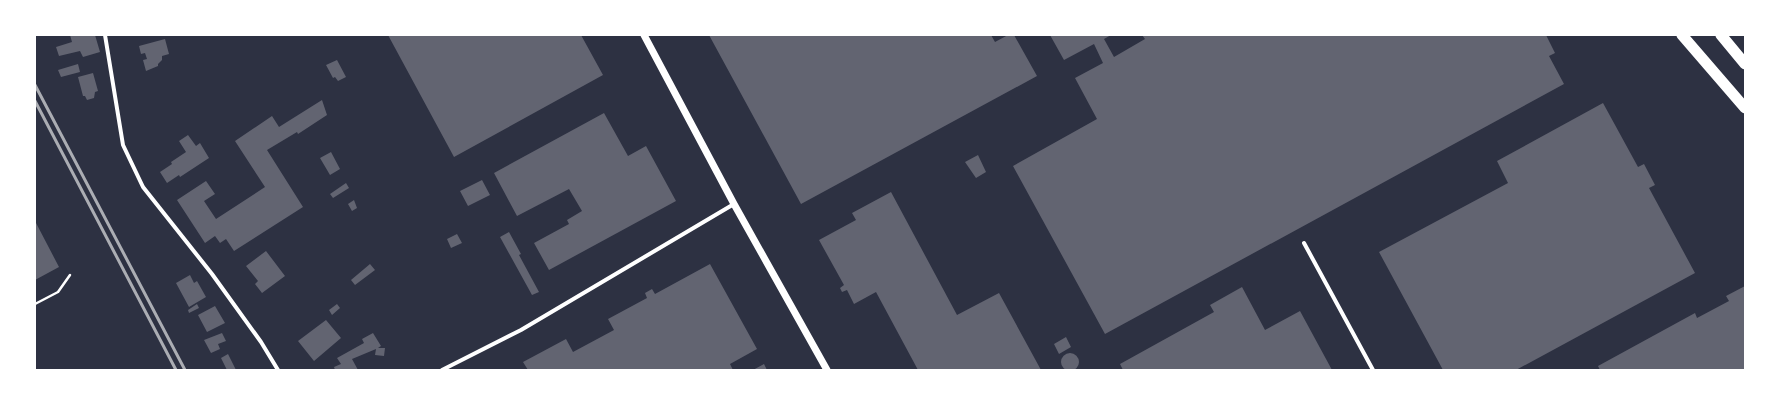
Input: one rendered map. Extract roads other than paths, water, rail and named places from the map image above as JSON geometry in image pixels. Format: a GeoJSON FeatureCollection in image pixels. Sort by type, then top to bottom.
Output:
{"type":"FeatureCollection","features":[{"type":"Feature","properties":{"kind":"highway"},"geometry":{"type":"LineString","coordinates":[[1682,35],[1711,71],[1745,108]]}},
{"type":"Feature","properties":{"kind":"highway"},"geometry":{"type":"LineString","coordinates":[[1721,35],[1745,64]]}},
{"type":"Feature","properties":{"kind":"street"},"geometry":{"type":"LineString","coordinates":[[105,35],[123,145],[143,187],[261,342],[278,370]]}},
{"type":"Feature","properties":{"kind":"street"},"geometry":{"type":"LineString","coordinates":[[644,35],[734,204],[827,370]]}},
{"type":"Feature","properties":{"kind":"street"},"geometry":{"type":"LineString","coordinates":[[442,370],[521,330],[734,204]]}},
{"type":"Feature","properties":{"kind":"street"},"geometry":{"type":"LineString","coordinates":[[1304,243],[1373,370]]}},
{"type":"Feature","properties":{"kind":"railway"},"geometry":{"type":"LineString","coordinates":[[35,85],[185,370]]}},
{"type":"Feature","properties":{"kind":"railway"},"geometry":{"type":"LineString","coordinates":[[35,101],[176,370]]}}]}
